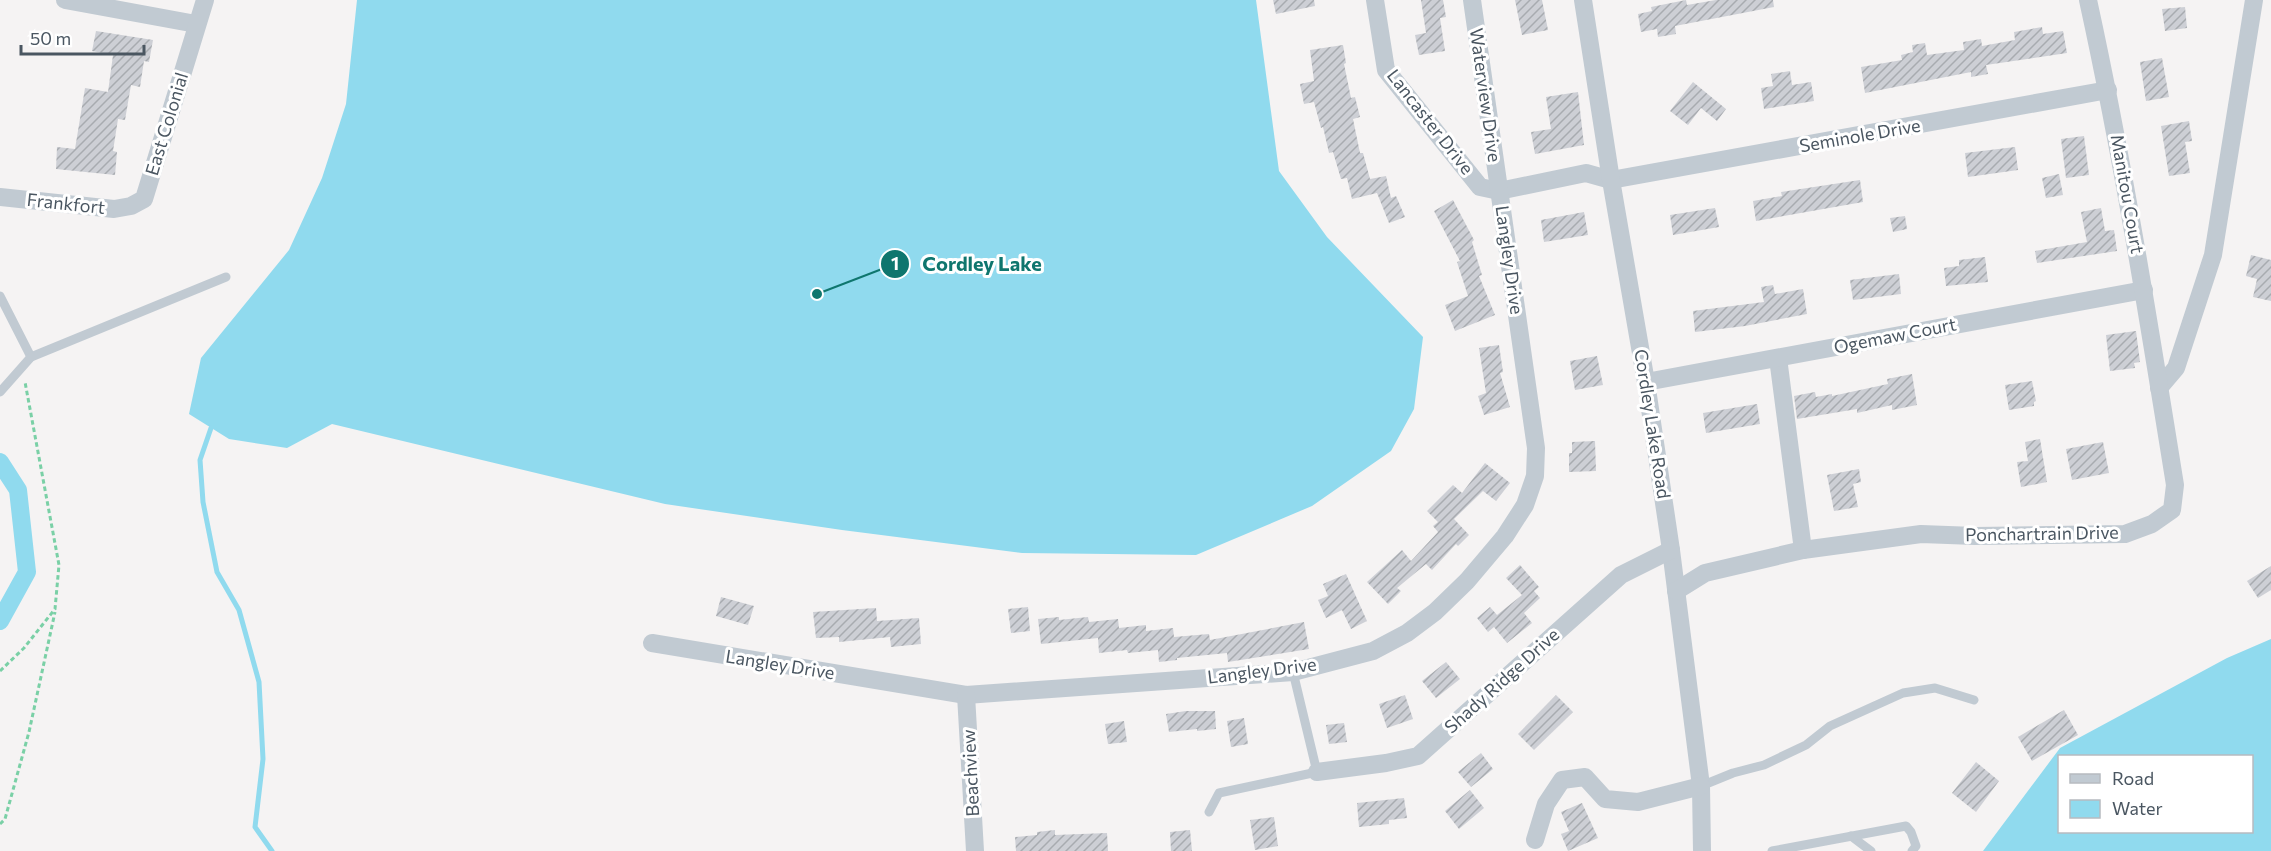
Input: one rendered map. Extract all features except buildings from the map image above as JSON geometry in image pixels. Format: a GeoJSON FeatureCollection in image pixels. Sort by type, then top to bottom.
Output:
{"type":"FeatureCollection","features":[{"type":"Feature","properties":{"kind":"street"},"geometry":{"type":"LineString","coordinates":[[65,0],[196,24]]}},
{"type":"Feature","properties":{"kind":"street","name":"East Colonial"},"geometry":{"type":"LineString","coordinates":[[131,206],[144,199],[205,0]]}},
{"type":"Feature","properties":{"kind":"street","name":"Lancaster Drive"},"geometry":{"type":"LineString","coordinates":[[1375,0],[1386,70],[1480,187],[1499,191]]}},
{"type":"Feature","properties":{"kind":"street","name":"Waterview Drive"},"geometry":{"type":"LineString","coordinates":[[1472,0],[1499,191]]}},
{"type":"Feature","properties":{"kind":"street","name":"Cordley Lake Road"},"geometry":{"type":"LineString","coordinates":[[1583,0],[1646,382],[1671,550],[1701,786],[1702,851]]}},
{"type":"Feature","properties":{"kind":"street","name":"Manitou Court"},"geometry":{"type":"LineString","coordinates":[[2088,0],[2108,90],[2159,388]]}},
{"type":"Feature","properties":{"kind":"street"},"geometry":{"type":"LineString","coordinates":[[2159,388],[2175,368],[2213,255],[2254,0]]}},
{"type":"Feature","properties":{"kind":"street","name":"Seminole Drive"},"geometry":{"type":"LineString","coordinates":[[1611,180],[2108,90]]}},
{"type":"Feature","properties":{"kind":"street","name":"Langley Drive"},"geometry":{"type":"LineString","coordinates":[[652,643],[966,695],[1293,672],[1373,651],[1407,633],[1435,612],[1467,581],[1505,536],[1525,505],[1535,476],[1536,448],[1499,191],[1586,173],[1611,180]]}},
{"type":"Feature","properties":{"kind":"street","name":"Frankfort"},"geometry":{"type":"LineString","coordinates":[[0,197],[114,209],[131,206]]}},
{"type":"Feature","properties":{"kind":"street","name":"Ogemaw Court"},"geometry":{"type":"LineString","coordinates":[[1646,382],[2144,290]]}},
{"type":"Feature","properties":{"kind":"street"},"geometry":{"type":"LineString","coordinates":[[1778,358],[1803,550]]}},
{"type":"Feature","properties":{"kind":"street","name":"Ponchartrain Drive"},"geometry":{"type":"LineString","coordinates":[[1676,591],[1705,573],[1803,550],[1921,534],[1975,536],[2125,534],[2152,524],[2172,510],[2175,485],[2159,388]]}},
{"type":"Feature","properties":{"kind":"street","name":"Shady Ridge Drive"},"geometry":{"type":"LineString","coordinates":[[1317,772],[1386,763],[1418,756],[1621,576],[1671,550]]}},
{"type":"Feature","properties":{"kind":"street","name":"Beachview"},"geometry":{"type":"LineString","coordinates":[[966,695],[975,851]]}},
{"type":"Feature","properties":{"kind":"street"},"geometry":{"type":"LineString","coordinates":[[1535,840],[1546,804],[1562,780],[1585,777],[1605,799],[1638,802],[1701,786]]}},
{"type":"Feature","properties":{"kind":"lane"},"geometry":{"type":"LineString","coordinates":[[0,392],[31,357],[226,278]]}},
{"type":"Feature","properties":{"kind":"lane"},"geometry":{"type":"LineString","coordinates":[[0,296],[31,357]]}},
{"type":"Feature","properties":{"kind":"lane"},"geometry":{"type":"LineString","coordinates":[[1209,812],[1219,793],[1317,772],[1293,672]]}},
{"type":"Feature","properties":{"kind":"lane"},"geometry":{"type":"LineString","coordinates":[[1701,786],[1733,773],[1764,765],[1806,745],[1830,726],[1903,693],[1935,688],[1974,700]]}},
{"type":"Feature","properties":{"kind":"lane"},"geometry":{"type":"LineString","coordinates":[[1772,851],[1906,826],[1911,831],[1916,846],[1912,851]]}},
{"type":"Feature","properties":{"kind":"lane"},"geometry":{"type":"LineString","coordinates":[[1851,836],[1872,851]]}},
{"type":"Feature","properties":{"kind":"path"},"geometry":{"type":"LineString","coordinates":[[0,824],[5,819],[28,732],[56,609],[59,565],[22,366]]}},
{"type":"Feature","properties":{"kind":"path"},"geometry":{"type":"LineString","coordinates":[[0,671],[24,648],[56,609]]}},
{"type":"Feature","properties":{"kind":"water"},"geometry":{"type":"Polygon","coordinates":[[[357,0],[1256,0],[1279,171],[1327,237],[1423,337],[1414,409],[1391,451],[1312,506],[1196,555],[1022,553],[665,504],[332,424],[287,448],[229,439],[189,414],[201,358],[289,250],[322,178],[346,104],[357,0]]]}},
{"type":"Feature","properties":{"kind":"water"},"geometry":{"type":"Polygon","coordinates":[[[2271,639],[2271,851],[1983,851],[2060,748],[2227,658],[2271,639]]]}},
{"type":"Feature","properties":{"kind":"waterway"},"geometry":{"type":"LineString","coordinates":[[211,428],[200,460],[203,502],[217,572],[239,610],[259,682],[263,759],[255,827],[272,851]]}},
{"type":"Feature","properties":{"kind":"waterway"},"geometry":{"type":"LineString","coordinates":[[0,462],[18,490],[27,572],[0,621]]}},
{"type":"Feature","properties":{"kind":"place","name":"Cordley Lake"},"geometry":{"type":"Point","coordinates":[817,294]}}]}
